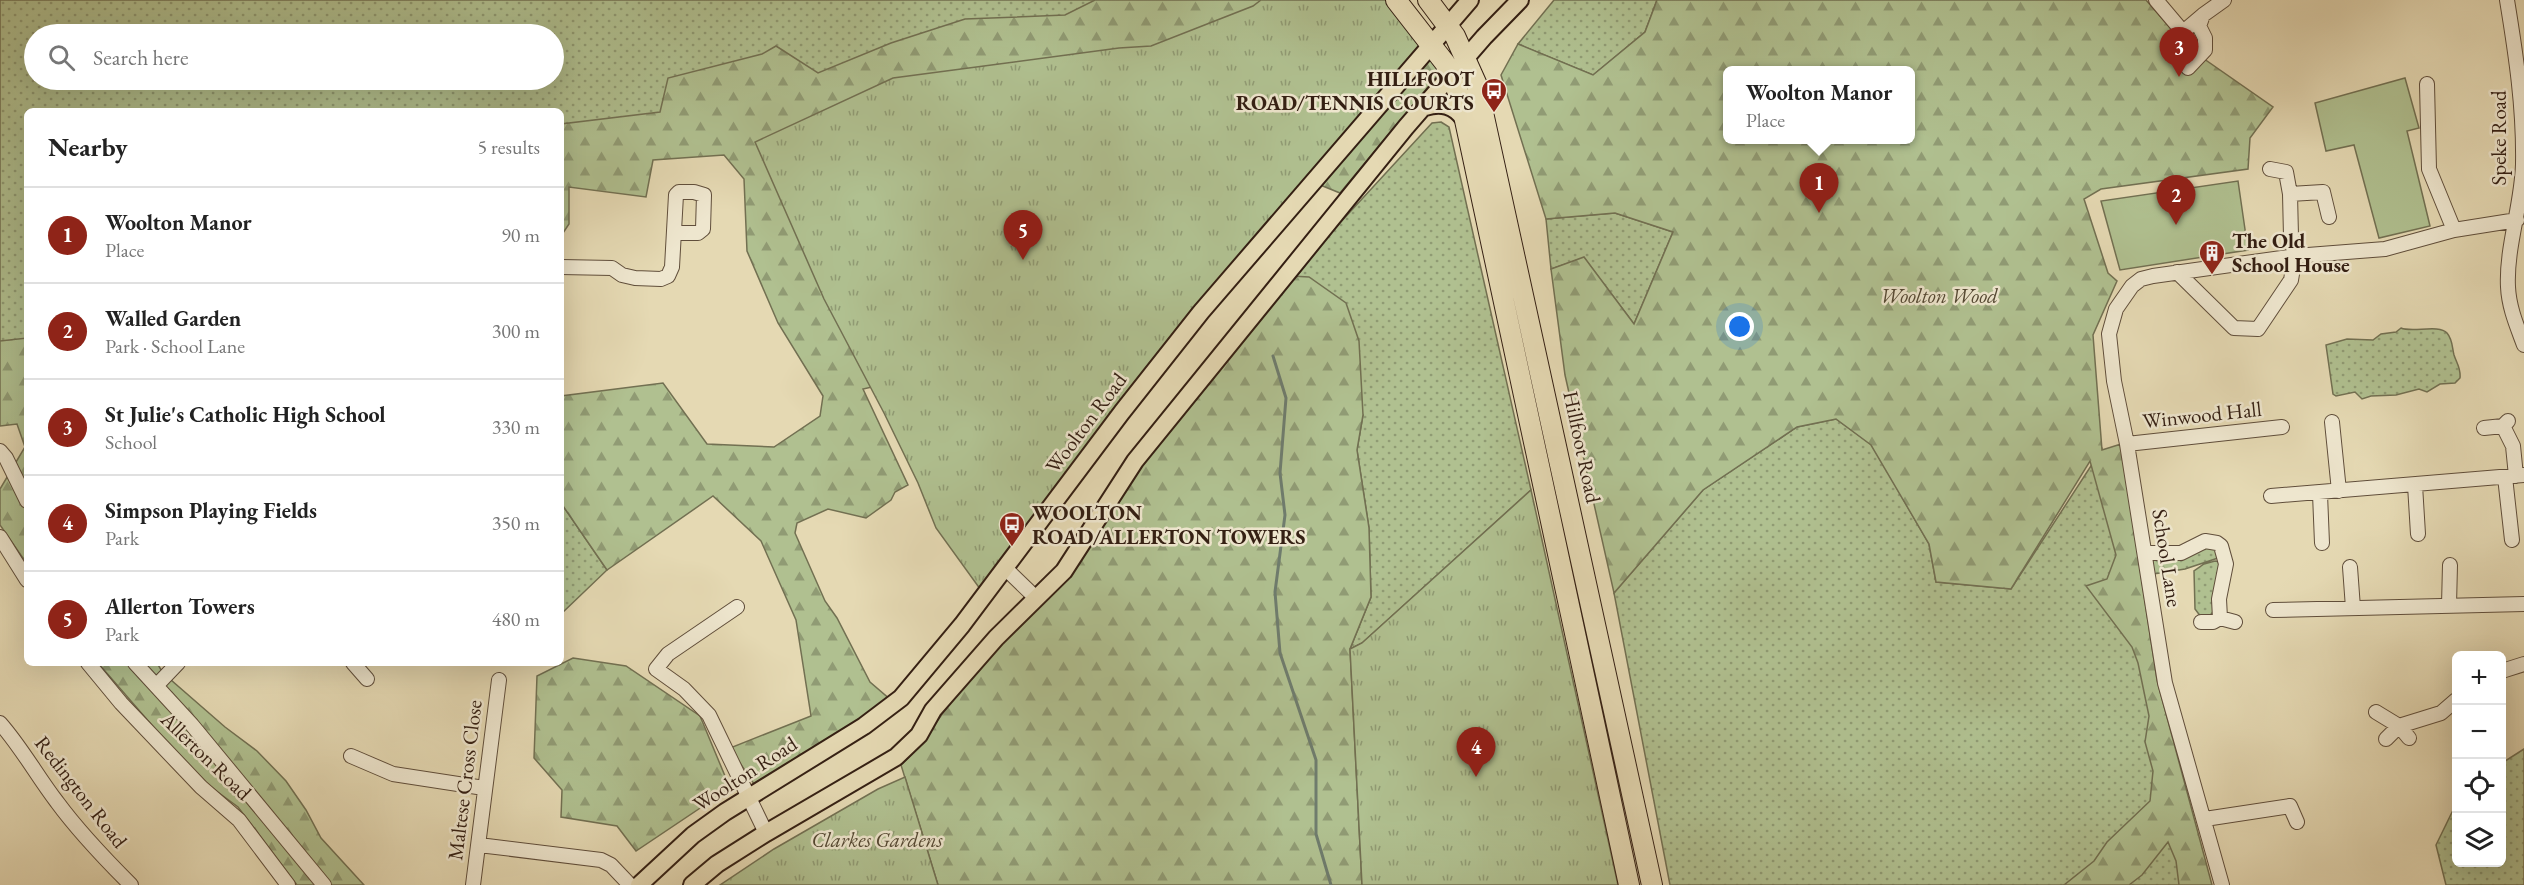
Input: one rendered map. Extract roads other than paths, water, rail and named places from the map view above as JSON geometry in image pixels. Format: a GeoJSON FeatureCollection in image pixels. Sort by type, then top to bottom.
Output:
{"type":"FeatureCollection","features":[{"type":"Feature","properties":{"kind":"highway"},"geometry":{"type":"LineString","coordinates":[[1396,0],[1452,75],[1460,97],[1629,885]]}},
{"type":"Feature","properties":{"kind":"highway","name":"Hillfoot Road"},"geometry":{"type":"LineString","coordinates":[[1429,0],[1448,26],[1466,58],[1477,85],[1652,885]]}},
{"type":"Feature","properties":{"kind":"main road"},"geometry":{"type":"LineString","coordinates":[[1429,0],[1443,5],[1467,1]]}},
{"type":"Feature","properties":{"kind":"main road"},"geometry":{"type":"LineString","coordinates":[[692,885],[717,864],[766,833],[896,757],[919,735],[933,710],[996,638],[1064,571],[1135,461],[1425,107],[1466,58],[1520,0]]}},
{"type":"Feature","properties":{"kind":"main road"},"geometry":{"type":"LineString","coordinates":[[1448,26],[1467,1]]}},
{"type":"Feature","properties":{"kind":"main road","name":"Woolton Road"},"geometry":{"type":"LineString","coordinates":[[639,885],[693,835],[747,798],[864,726],[902,698],[941,651],[1122,412],[1201,312],[1448,26]]}},
{"type":"Feature","properties":{"kind":"main road"},"geometry":{"type":"LineString","coordinates":[[1425,107],[1437,104],[1448,106],[1464,119]]}},
{"type":"Feature","properties":{"kind":"street"},"geometry":{"type":"LineString","coordinates":[[2156,0],[2183,32],[2224,0]]}},
{"type":"Feature","properties":{"kind":"street","name":"Speke Road"},"geometry":{"type":"LineString","coordinates":[[2507,0],[2520,80],[2523,115],[2523,167],[2508,288],[2513,316],[2524,345]]}},
{"type":"Feature","properties":{"kind":"street"},"geometry":{"type":"LineString","coordinates":[[2188,68],[2205,50],[2205,38],[2199,26],[2203,15]]}},
{"type":"Feature","properties":{"kind":"street"},"geometry":{"type":"LineString","coordinates":[[2427,84],[2429,169],[2454,230]]}},
{"type":"Feature","properties":{"kind":"street"},"geometry":{"type":"LineString","coordinates":[[2177,272],[2234,328],[2258,328],[2291,280],[2295,256],[2291,236],[2290,194],[2286,172],[2270,169]]}},
{"type":"Feature","properties":{"kind":"street"},"geometry":{"type":"LineString","coordinates":[[2290,194],[2323,192],[2329,217]]}},
{"type":"Feature","properties":{"kind":"street","name":"School Lane"},"geometry":{"type":"LineString","coordinates":[[2222,885],[2165,683],[2127,444],[2114,381],[2109,334],[2116,309],[2132,286],[2141,279],[2153,276],[2295,256],[2385,249],[2454,230],[2517,220]]}},
{"type":"Feature","properties":{"kind":"street"},"geometry":{"type":"LineString","coordinates":[[564,267],[612,268],[622,275],[635,278],[661,279],[668,276],[672,267],[674,233]]}},
{"type":"Feature","properties":{"kind":"street"},"geometry":{"type":"LineString","coordinates":[[2332,422],[2338,491]]}},
{"type":"Feature","properties":{"kind":"street"},"geometry":{"type":"LineString","coordinates":[[2484,428],[2505,424],[2512,446],[2515,476],[2512,540]]}},
{"type":"Feature","properties":{"kind":"street","name":"Winwood Hall"},"geometry":{"type":"LineString","coordinates":[[2127,444],[2282,428]]}},
{"type":"Feature","properties":{"kind":"street"},"geometry":{"type":"LineString","coordinates":[[2,457],[24,493]]}},
{"type":"Feature","properties":{"kind":"street"},"geometry":{"type":"LineString","coordinates":[[2271,496],[2320,494],[2515,476]]}},
{"type":"Feature","properties":{"kind":"street"},"geometry":{"type":"LineString","coordinates":[[2415,485],[2418,534]]}},
{"type":"Feature","properties":{"kind":"street"},"geometry":{"type":"LineString","coordinates":[[2320,494],[2322,543]]}},
{"type":"Feature","properties":{"kind":"street"},"geometry":{"type":"LineString","coordinates":[[0,537],[24,575]]}},
{"type":"Feature","properties":{"kind":"street"},"geometry":{"type":"LineString","coordinates":[[2145,553],[2181,553],[2205,541],[2217,543],[2224,552],[2226,564],[2219,599],[2220,618]]}},
{"type":"Feature","properties":{"kind":"street"},"geometry":{"type":"LineString","coordinates":[[2449,604],[2450,565]]}},
{"type":"Feature","properties":{"kind":"street"},"geometry":{"type":"LineString","coordinates":[[2350,567],[2353,608]]}},
{"type":"Feature","properties":{"kind":"street"},"geometry":{"type":"LineString","coordinates":[[1005,568],[1036,598]]}},
{"type":"Feature","properties":{"kind":"street"},"geometry":{"type":"LineString","coordinates":[[2273,610],[2524,604]]}},
{"type":"Feature","properties":{"kind":"street"},"geometry":{"type":"LineString","coordinates":[[737,608],[668,654],[656,669],[684,689],[709,715],[747,798],[766,833]]}},
{"type":"Feature","properties":{"kind":"street"},"geometry":{"type":"LineString","coordinates":[[2201,622],[2213,622],[2220,618],[2235,622]]}},
{"type":"Feature","properties":{"kind":"street"},"geometry":{"type":"LineString","coordinates":[[2506,670],[2524,664]]}},
{"type":"Feature","properties":{"kind":"street","name":"Allerton Road"},"geometry":{"type":"LineString","coordinates":[[90,666],[121,703],[201,787],[239,820],[288,885]]}},
{"type":"Feature","properties":{"kind":"street","name":"Allerton Road"},"geometry":{"type":"LineString","coordinates":[[138,666],[192,725],[324,885]]}},
{"type":"Feature","properties":{"kind":"street"},"geometry":{"type":"LineString","coordinates":[[156,686],[175,666]]}},
{"type":"Feature","properties":{"kind":"street"},"geometry":{"type":"LineString","coordinates":[[356,666],[367,679]]}},
{"type":"Feature","properties":{"kind":"street","name":"Maltese Cross Close"},"geometry":{"type":"LineString","coordinates":[[473,885],[499,680]]}},
{"type":"Feature","properties":{"kind":"street"},"geometry":{"type":"LineString","coordinates":[[2386,740],[2399,726],[2441,713],[2452,703]]}},
{"type":"Feature","properties":{"kind":"street"},"geometry":{"type":"LineString","coordinates":[[2376,712],[2399,726],[2409,738]]}},
{"type":"Feature","properties":{"kind":"street","name":"Redington Road"},"geometry":{"type":"LineString","coordinates":[[0,723],[15,740],[57,802],[106,860],[131,885]]}},
{"type":"Feature","properties":{"kind":"street"},"geometry":{"type":"LineString","coordinates":[[351,756],[393,774],[484,788]]}},
{"type":"Feature","properties":{"kind":"street"},"geometry":{"type":"LineString","coordinates":[[2205,819],[2289,806],[2297,822]]}},
{"type":"Feature","properties":{"kind":"street"},"geometry":{"type":"LineString","coordinates":[[479,845],[601,860],[611,866],[630,885]]}},
{"type":"Feature","properties":{"kind":"waterway"},"geometry":{"type":"LineString","coordinates":[[1273,356],[1286,398],[1280,473],[1285,515],[1275,592],[1280,653],[1316,760],[1316,834],[1331,885]]}},
{"type":"Feature","properties":{"kind":"place","name":"St Julie's Catholic High School"},"geometry":{"type":"Point","coordinates":[2179,77]}},
{"type":"Feature","properties":{"kind":"place","name":"HILLFOOT ROAD/TENNIS COURTS"},"geometry":{"type":"Point","coordinates":[1494,114]}},
{"type":"Feature","properties":{"kind":"place","name":"Woolton Manor"},"geometry":{"type":"Point","coordinates":[1819,213]}},
{"type":"Feature","properties":{"kind":"place","name":"Walled Garden"},"geometry":{"type":"Point","coordinates":[2176,225]}},
{"type":"Feature","properties":{"kind":"place","name":"Allerton Towers"},"geometry":{"type":"Point","coordinates":[1023,260]}},
{"type":"Feature","properties":{"kind":"place","name":"The Old School House"},"geometry":{"type":"Point","coordinates":[2212,276]}},
{"type":"Feature","properties":{"kind":"place","name":"WOOLTON ROAD/ALLERTON TOWERS"},"geometry":{"type":"Point","coordinates":[1012,548]}},
{"type":"Feature","properties":{"kind":"place","name":"Simpson Playing Fields"},"geometry":{"type":"Point","coordinates":[1476,777]}},
{"type":"Feature","properties":{"kind":"park label","name":"Woolton Wood"},"geometry":{"type":"Point","coordinates":[1939,296]}},
{"type":"Feature","properties":{"kind":"park label","name":"Clarkes Gardens"},"geometry":{"type":"Point","coordinates":[877,840]}}]}
